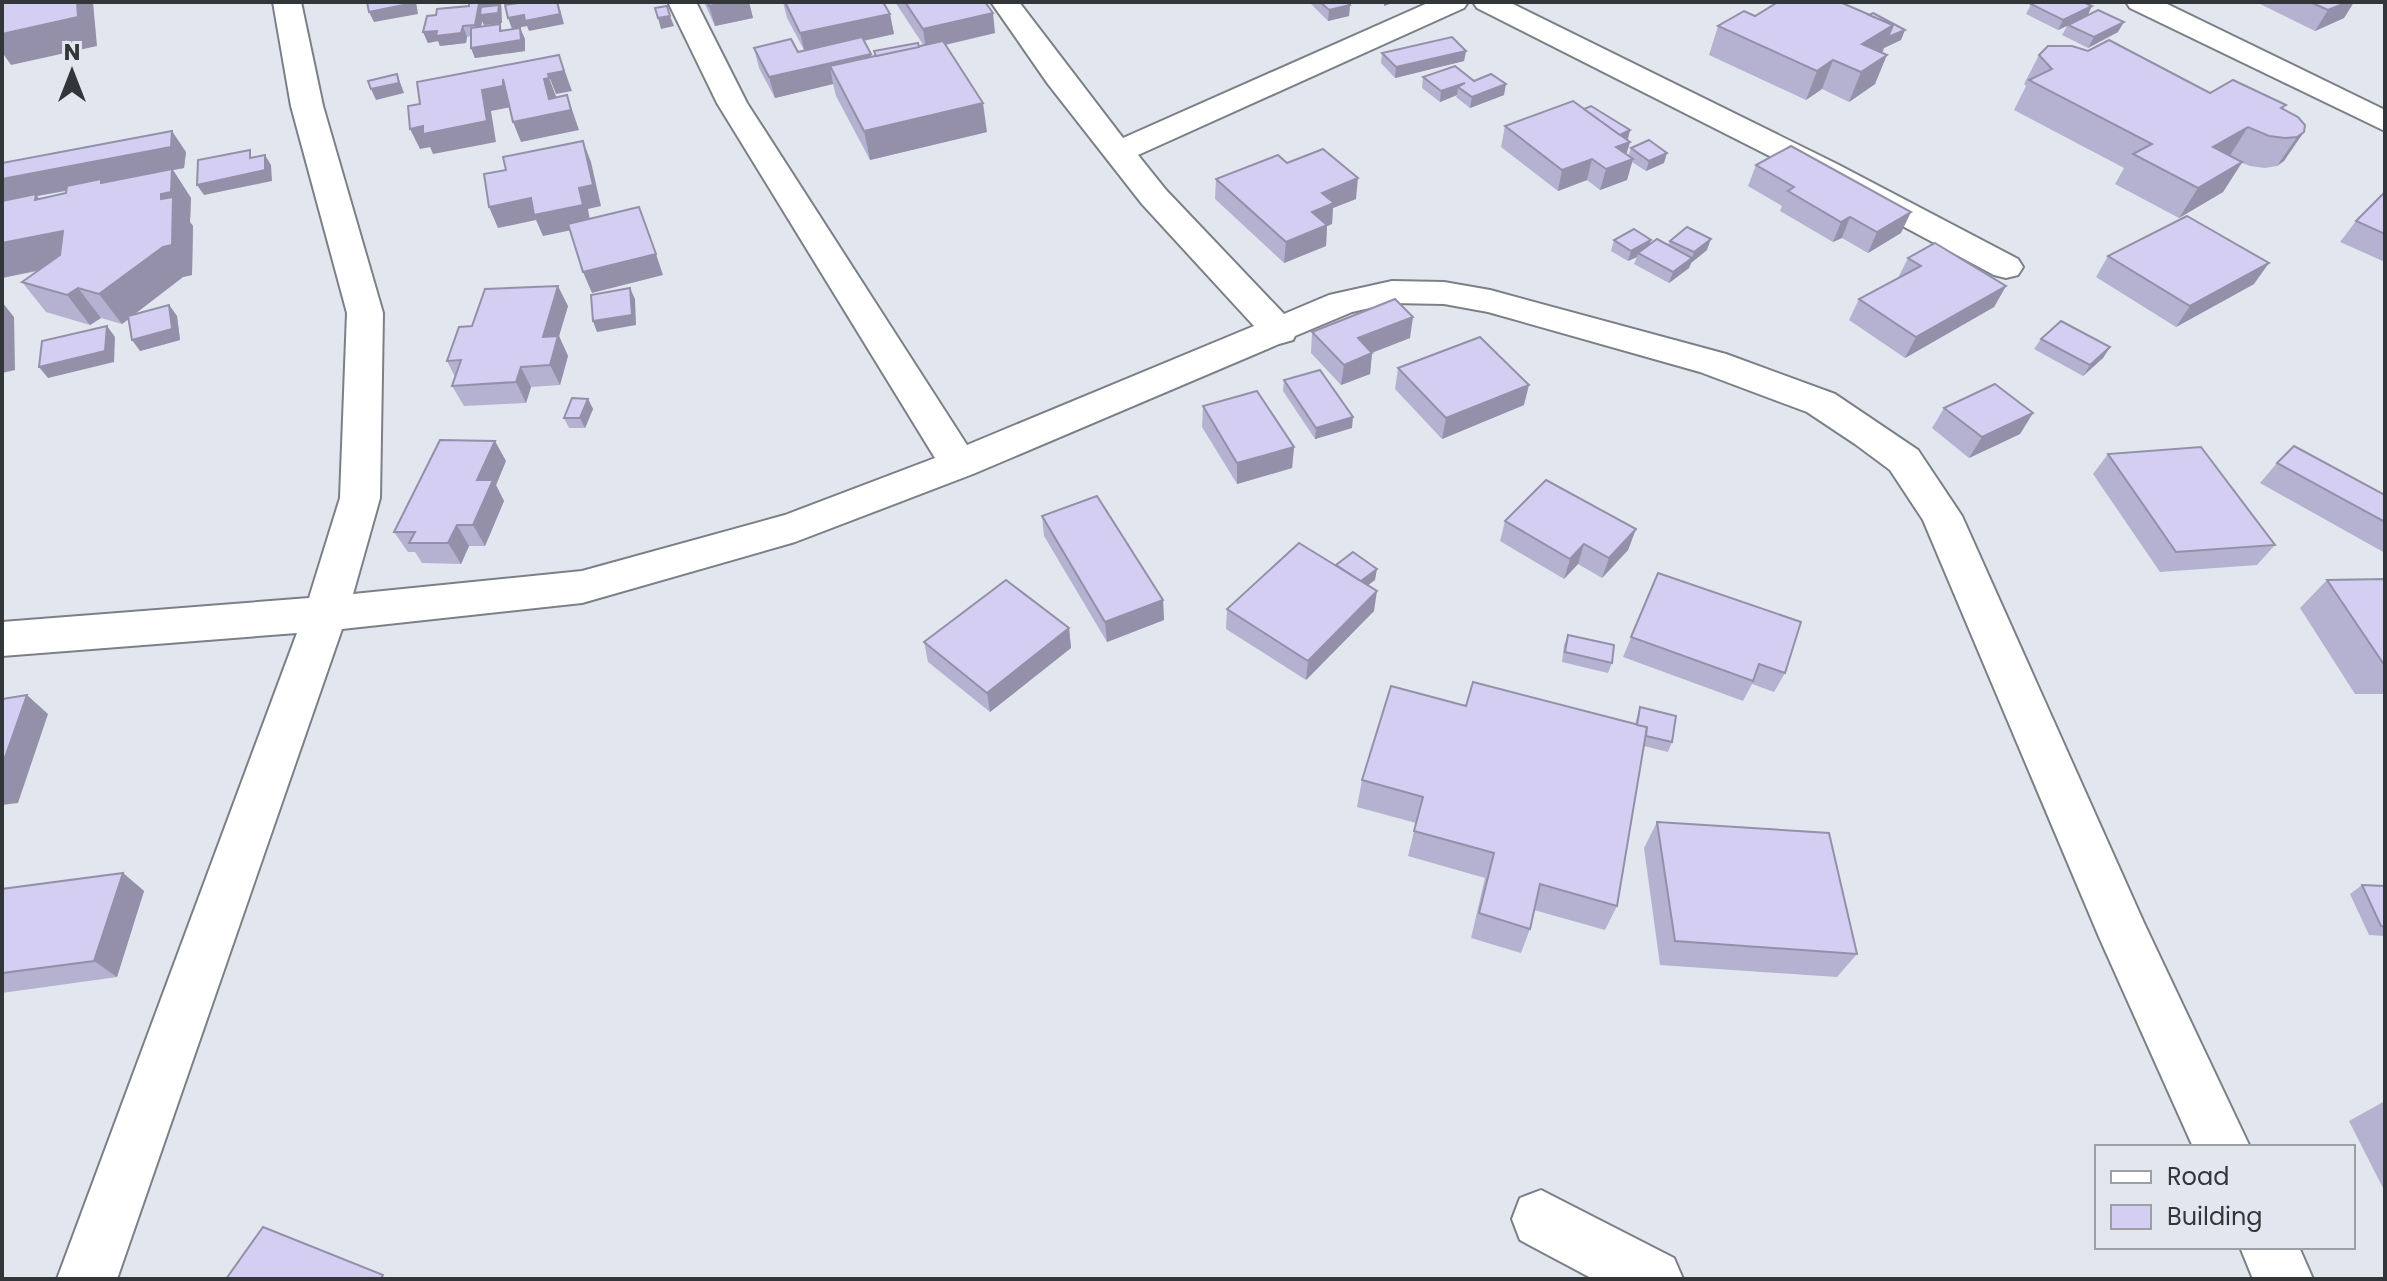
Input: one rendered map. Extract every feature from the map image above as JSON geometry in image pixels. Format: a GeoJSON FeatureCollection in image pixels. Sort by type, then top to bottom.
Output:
{"type":"FeatureCollection","features":[{"type":"Feature","properties":{"kind":"street"},"geometry":{"type":"LineString","coordinates":[[87,1279],[326,614],[360,498],[365,313],[307,106],[287,2]]}},
{"type":"Feature","properties":{"kind":"street"},"geometry":{"type":"LineString","coordinates":[[682,2],[732,103],[959,464]]}},
{"type":"Feature","properties":{"kind":"street"},"geometry":{"type":"LineString","coordinates":[[1005,2],[1059,78],[1154,197],[1280,332]]}},
{"type":"Feature","properties":{"kind":"street"},"geometry":{"type":"LineString","coordinates":[[1118,152],[1454,2]]}},
{"type":"Feature","properties":{"kind":"street"},"geometry":{"type":"LineString","coordinates":[[1487,2],[1825,171],[2006,267]]}},
{"type":"Feature","properties":{"kind":"street"},"geometry":{"type":"LineString","coordinates":[[2140,2],[2385,122]]}},
{"type":"Feature","properties":{"kind":"street"},"geometry":{"type":"LineString","coordinates":[[2,639],[326,614],[582,587],[795,527],[959,464],[1280,332],[1342,303],[1392,292],[1444,293],[1490,301],[1713,363],[1821,403],[1904,460],[1942,516],[2125,937],[2221,1145]]}},
{"type":"Feature","properties":{"kind":"street"},"geometry":{"type":"LineString","coordinates":[[1541,1219],[1653,1279]]}},
{"type":"Feature","properties":{"kind":"street"},"geometry":{"type":"LineString","coordinates":[[2270,1249],[2283,1279]]}},
{"type":"Feature","properties":{"kind":"building"},"geometry":{"type":"Polygon","coordinates":[[[2,2],[77,2],[78,17],[2,34],[2,2]]]}},
{"type":"Feature","properties":{"kind":"building"},"geometry":{"type":"Polygon","coordinates":[[[367,2],[413,2],[413,3],[369,12],[367,2]]]}},
{"type":"Feature","properties":{"kind":"building"},"geometry":{"type":"Polygon","coordinates":[[[469,2],[497,2],[479,4],[475,25],[463,26],[461,33],[436,36],[437,31],[423,32],[427,16],[436,15],[437,9],[469,6],[469,2]]]}},
{"type":"Feature","properties":{"kind":"building"},"geometry":{"type":"Polygon","coordinates":[[[557,2],[560,14],[525,21],[524,15],[508,18],[505,5],[557,2]]]}},
{"type":"Feature","properties":{"kind":"building"},"geometry":{"type":"Polygon","coordinates":[[[785,2],[883,2],[890,14],[800,33],[785,2]]]}},
{"type":"Feature","properties":{"kind":"building"},"geometry":{"type":"Polygon","coordinates":[[[905,2],[985,2],[993,13],[923,29],[905,2]]]}},
{"type":"Feature","properties":{"kind":"building"},"geometry":{"type":"Polygon","coordinates":[[[1320,2],[1347,2],[1350,5],[1329,10],[1320,2]]]}},
{"type":"Feature","properties":{"kind":"building"},"geometry":{"type":"Polygon","coordinates":[[[1778,2],[1840,2],[1893,25],[1862,44],[1887,55],[1861,72],[1833,60],[1817,71],[1718,26],[1744,11],[1755,16],[1778,2]]]}},
{"type":"Feature","properties":{"kind":"building"},"geometry":{"type":"Polygon","coordinates":[[[2083,2],[2092,6],[2063,20],[2031,4],[2083,2]]]}},
{"type":"Feature","properties":{"kind":"building"},"geometry":{"type":"Polygon","coordinates":[[[2310,2],[2348,2],[2328,10],[2310,2]]]}},
{"type":"Feature","properties":{"kind":"building"},"geometry":{"type":"Polygon","coordinates":[[[499,5],[498,13],[480,15],[481,7],[499,5]]]}},
{"type":"Feature","properties":{"kind":"building"},"geometry":{"type":"Polygon","coordinates":[[[667,6],[670,16],[658,18],[655,8],[667,6]]]}},
{"type":"Feature","properties":{"kind":"building"},"geometry":{"type":"Polygon","coordinates":[[[2098,10],[2124,22],[2094,37],[2068,25],[2098,10]]]}},
{"type":"Feature","properties":{"kind":"building"},"geometry":{"type":"Polygon","coordinates":[[[1873,13],[1905,30],[1888,37],[1893,25],[1869,15],[1873,13]]]}},
{"type":"Feature","properties":{"kind":"building"},"geometry":{"type":"Polygon","coordinates":[[[500,24],[500,31],[520,28],[521,40],[471,48],[471,28],[500,24]]]}},
{"type":"Feature","properties":{"kind":"building"},"geometry":{"type":"Polygon","coordinates":[[[862,37],[871,54],[769,77],[754,48],[791,39],[798,52],[862,37]]]}},
{"type":"Feature","properties":{"kind":"building"},"geometry":{"type":"Polygon","coordinates":[[[1452,37],[1466,51],[1396,67],[1382,53],[1452,37]]]}},
{"type":"Feature","properties":{"kind":"building"},"geometry":{"type":"Polygon","coordinates":[[[2109,40],[2210,93],[2233,80],[2286,105],[2281,108],[2298,117],[2305,125],[2304,132],[2297,137],[2285,138],[2269,136],[2248,127],[2213,147],[2242,162],[2198,188],[2133,154],[2152,144],[2029,80],[2052,69],[2039,55],[2048,46],[2072,46],[2088,51],[2109,40]]]}},
{"type":"Feature","properties":{"kind":"building"},"geometry":{"type":"Polygon","coordinates":[[[943,41],[983,103],[864,131],[830,66],[943,41]]]}},
{"type":"Feature","properties":{"kind":"building"},"geometry":{"type":"Polygon","coordinates":[[[918,43],[919,47],[876,56],[874,51],[918,43]]]}},
{"type":"Feature","properties":{"kind":"building"},"geometry":{"type":"Polygon","coordinates":[[[559,55],[564,71],[548,74],[549,78],[544,79],[549,99],[567,95],[571,110],[513,122],[503,79],[503,86],[482,90],[487,121],[423,134],[423,126],[410,129],[408,106],[420,104],[417,82],[559,55]]]}},
{"type":"Feature","properties":{"kind":"building"},"geometry":{"type":"Polygon","coordinates":[[[1455,66],[1474,81],[1491,74],[1506,84],[1472,97],[1458,87],[1465,83],[1441,91],[1423,77],[1455,66]]]}},
{"type":"Feature","properties":{"kind":"building"},"geometry":{"type":"Polygon","coordinates":[[[397,74],[399,83],[371,89],[368,81],[397,74]]]}},
{"type":"Feature","properties":{"kind":"building"},"geometry":{"type":"Polygon","coordinates":[[[1573,101],[1630,142],[1616,147],[1633,159],[1606,169],[1592,159],[1562,170],[1505,126],[1573,101]]]}},
{"type":"Feature","properties":{"kind":"building"},"geometry":{"type":"Polygon","coordinates":[[[1591,106],[1630,130],[1620,135],[1584,109],[1591,106]]]}},
{"type":"Feature","properties":{"kind":"building"},"geometry":{"type":"Polygon","coordinates":[[[172,131],[171,147],[2,179],[2,163],[172,131]]]}},
{"type":"Feature","properties":{"kind":"building"},"geometry":{"type":"Polygon","coordinates":[[[1649,140],[1667,153],[1649,161],[1631,148],[1649,140]]]}},
{"type":"Feature","properties":{"kind":"building"},"geometry":{"type":"Polygon","coordinates":[[[583,141],[593,185],[579,188],[583,205],[534,215],[531,198],[489,207],[484,174],[506,170],[503,157],[583,141]]]}},
{"type":"Feature","properties":{"kind":"building"},"geometry":{"type":"Polygon","coordinates":[[[1791,146],[1911,212],[1877,232],[1850,217],[1841,222],[1788,191],[1794,187],[1756,165],[1791,146]]]}},
{"type":"Feature","properties":{"kind":"building"},"geometry":{"type":"Polygon","coordinates":[[[1323,149],[1358,178],[1322,193],[1334,203],[1312,212],[1327,225],[1286,242],[1216,179],[1278,155],[1287,163],[1323,149]]]}},
{"type":"Feature","properties":{"kind":"building"},"geometry":{"type":"Polygon","coordinates":[[[250,150],[250,158],[265,155],[265,170],[197,185],[198,160],[250,150]]]}},
{"type":"Feature","properties":{"kind":"building"},"geometry":{"type":"Polygon","coordinates":[[[172,169],[171,192],[161,194],[161,199],[173,197],[172,245],[163,247],[99,294],[78,288],[67,295],[22,282],[60,255],[63,231],[2,243],[2,201],[36,194],[35,200],[66,193],[67,186],[101,179],[101,183],[172,169]]]}},
{"type":"Feature","properties":{"kind":"building"},"geometry":{"type":"Polygon","coordinates":[[[2385,192],[2385,234],[2356,221],[2385,192]]]}},
{"type":"Feature","properties":{"kind":"building"},"geometry":{"type":"Polygon","coordinates":[[[639,207],[656,254],[583,272],[568,224],[639,207]]]}},
{"type":"Feature","properties":{"kind":"building"},"geometry":{"type":"Polygon","coordinates":[[[2187,216],[2269,263],[2190,306],[2108,256],[2187,216]]]}},
{"type":"Feature","properties":{"kind":"building"},"geometry":{"type":"Polygon","coordinates":[[[1687,227],[1711,239],[1694,252],[1670,241],[1687,227]]]}},
{"type":"Feature","properties":{"kind":"building"},"geometry":{"type":"Polygon","coordinates":[[[1634,229],[1651,240],[1631,251],[1614,240],[1634,229]]]}},
{"type":"Feature","properties":{"kind":"building"},"geometry":{"type":"Polygon","coordinates":[[[1657,239],[1692,258],[1673,272],[1638,253],[1657,239]]]}},
{"type":"Feature","properties":{"kind":"building"},"geometry":{"type":"Polygon","coordinates":[[[1935,243],[2006,286],[1916,337],[1859,299],[1921,266],[1908,258],[1935,243]]]}},
{"type":"Feature","properties":{"kind":"building"},"geometry":{"type":"Polygon","coordinates":[[[558,286],[543,337],[558,336],[550,365],[521,367],[516,382],[452,386],[461,360],[447,361],[459,327],[472,326],[485,289],[558,286]]]}},
{"type":"Feature","properties":{"kind":"building"},"geometry":{"type":"Polygon","coordinates":[[[630,288],[632,315],[593,321],[591,295],[630,288]]]}},
{"type":"Feature","properties":{"kind":"building"},"geometry":{"type":"Polygon","coordinates":[[[1395,299],[1413,317],[1358,338],[1372,353],[1344,365],[1312,332],[1395,299]]]}},
{"type":"Feature","properties":{"kind":"building"},"geometry":{"type":"Polygon","coordinates":[[[169,305],[172,329],[132,340],[128,316],[169,305]]]}},
{"type":"Feature","properties":{"kind":"building"},"geometry":{"type":"Polygon","coordinates":[[[2061,321],[2110,347],[2090,365],[2041,339],[2061,321]]]}},
{"type":"Feature","properties":{"kind":"building"},"geometry":{"type":"Polygon","coordinates":[[[107,326],[105,351],[39,367],[42,341],[107,326]]]}},
{"type":"Feature","properties":{"kind":"building"},"geometry":{"type":"Polygon","coordinates":[[[1480,337],[1529,385],[1446,418],[1398,368],[1480,337]]]}},
{"type":"Feature","properties":{"kind":"building"},"geometry":{"type":"Polygon","coordinates":[[[1320,370],[1353,417],[1316,428],[1284,380],[1320,370]]]}},
{"type":"Feature","properties":{"kind":"building"},"geometry":{"type":"Polygon","coordinates":[[[1995,384],[2033,413],[1982,437],[1944,408],[1995,384]]]}},
{"type":"Feature","properties":{"kind":"building"},"geometry":{"type":"Polygon","coordinates":[[[1257,391],[1294,447],[1237,463],[1203,406],[1257,391]]]}},
{"type":"Feature","properties":{"kind":"building"},"geometry":{"type":"Polygon","coordinates":[[[572,398],[588,399],[580,418],[564,418],[572,398]]]}},
{"type":"Feature","properties":{"kind":"building"},"geometry":{"type":"Polygon","coordinates":[[[440,440],[495,441],[477,480],[493,480],[473,525],[457,525],[448,543],[409,543],[415,532],[394,532],[440,440]]]}},
{"type":"Feature","properties":{"kind":"building"},"geometry":{"type":"Polygon","coordinates":[[[2294,446],[2385,495],[2385,522],[2277,463],[2294,446]]]}},
{"type":"Feature","properties":{"kind":"building"},"geometry":{"type":"Polygon","coordinates":[[[2201,447],[2275,545],[2176,552],[2108,454],[2201,447]]]}},
{"type":"Feature","properties":{"kind":"building"},"geometry":{"type":"Polygon","coordinates":[[[1546,480],[1636,529],[1609,558],[1584,544],[1570,559],[1505,521],[1546,480]]]}},
{"type":"Feature","properties":{"kind":"building"},"geometry":{"type":"Polygon","coordinates":[[[1097,496],[1163,600],[1105,622],[1042,516],[1097,496]]]}},
{"type":"Feature","properties":{"kind":"building"},"geometry":{"type":"Polygon","coordinates":[[[1299,543],[1377,591],[1308,661],[1227,609],[1299,543]]]}},
{"type":"Feature","properties":{"kind":"building"},"geometry":{"type":"Polygon","coordinates":[[[1353,552],[1377,569],[1361,581],[1336,565],[1353,552]]]}},
{"type":"Feature","properties":{"kind":"building"},"geometry":{"type":"Polygon","coordinates":[[[1658,573],[1801,622],[1785,673],[1759,664],[1753,681],[1631,637],[1658,573]]]}},
{"type":"Feature","properties":{"kind":"building"},"geometry":{"type":"Polygon","coordinates":[[[2385,579],[2385,666],[2327,580],[2385,579]]]}},
{"type":"Feature","properties":{"kind":"building"},"geometry":{"type":"Polygon","coordinates":[[[1006,580],[1069,628],[987,693],[924,642],[1006,580]]]}},
{"type":"Feature","properties":{"kind":"building"},"geometry":{"type":"Polygon","coordinates":[[[1568,635],[1614,645],[1612,663],[1565,652],[1568,635]]]}},
{"type":"Feature","properties":{"kind":"building"},"geometry":{"type":"Polygon","coordinates":[[[1473,682],[1647,727],[1617,906],[1540,884],[1530,929],[1479,913],[1494,853],[1414,831],[1423,797],[1362,780],[1391,686],[1466,706],[1473,682]]]}},
{"type":"Feature","properties":{"kind":"building"},"geometry":{"type":"Polygon","coordinates":[[[27,695],[2,766],[2,699],[27,695]]]}},
{"type":"Feature","properties":{"kind":"building"},"geometry":{"type":"Polygon","coordinates":[[[1640,707],[1676,716],[1672,742],[1646,736],[1647,727],[1637,725],[1640,707]]]}},
{"type":"Feature","properties":{"kind":"building"},"geometry":{"type":"Polygon","coordinates":[[[1657,822],[1829,833],[1857,954],[1675,941],[1657,822]]]}},
{"type":"Feature","properties":{"kind":"building"},"geometry":{"type":"Polygon","coordinates":[[[123,873],[94,961],[2,973],[2,889],[123,873]]]}},
{"type":"Feature","properties":{"kind":"building"},"geometry":{"type":"Polygon","coordinates":[[[2362,885],[2385,886],[2385,927],[2381,926],[2362,885]]]}},
{"type":"Feature","properties":{"kind":"building"},"geometry":{"type":"Polygon","coordinates":[[[263,1227],[383,1275],[381,1279],[226,1279],[263,1227]]]}}]}
